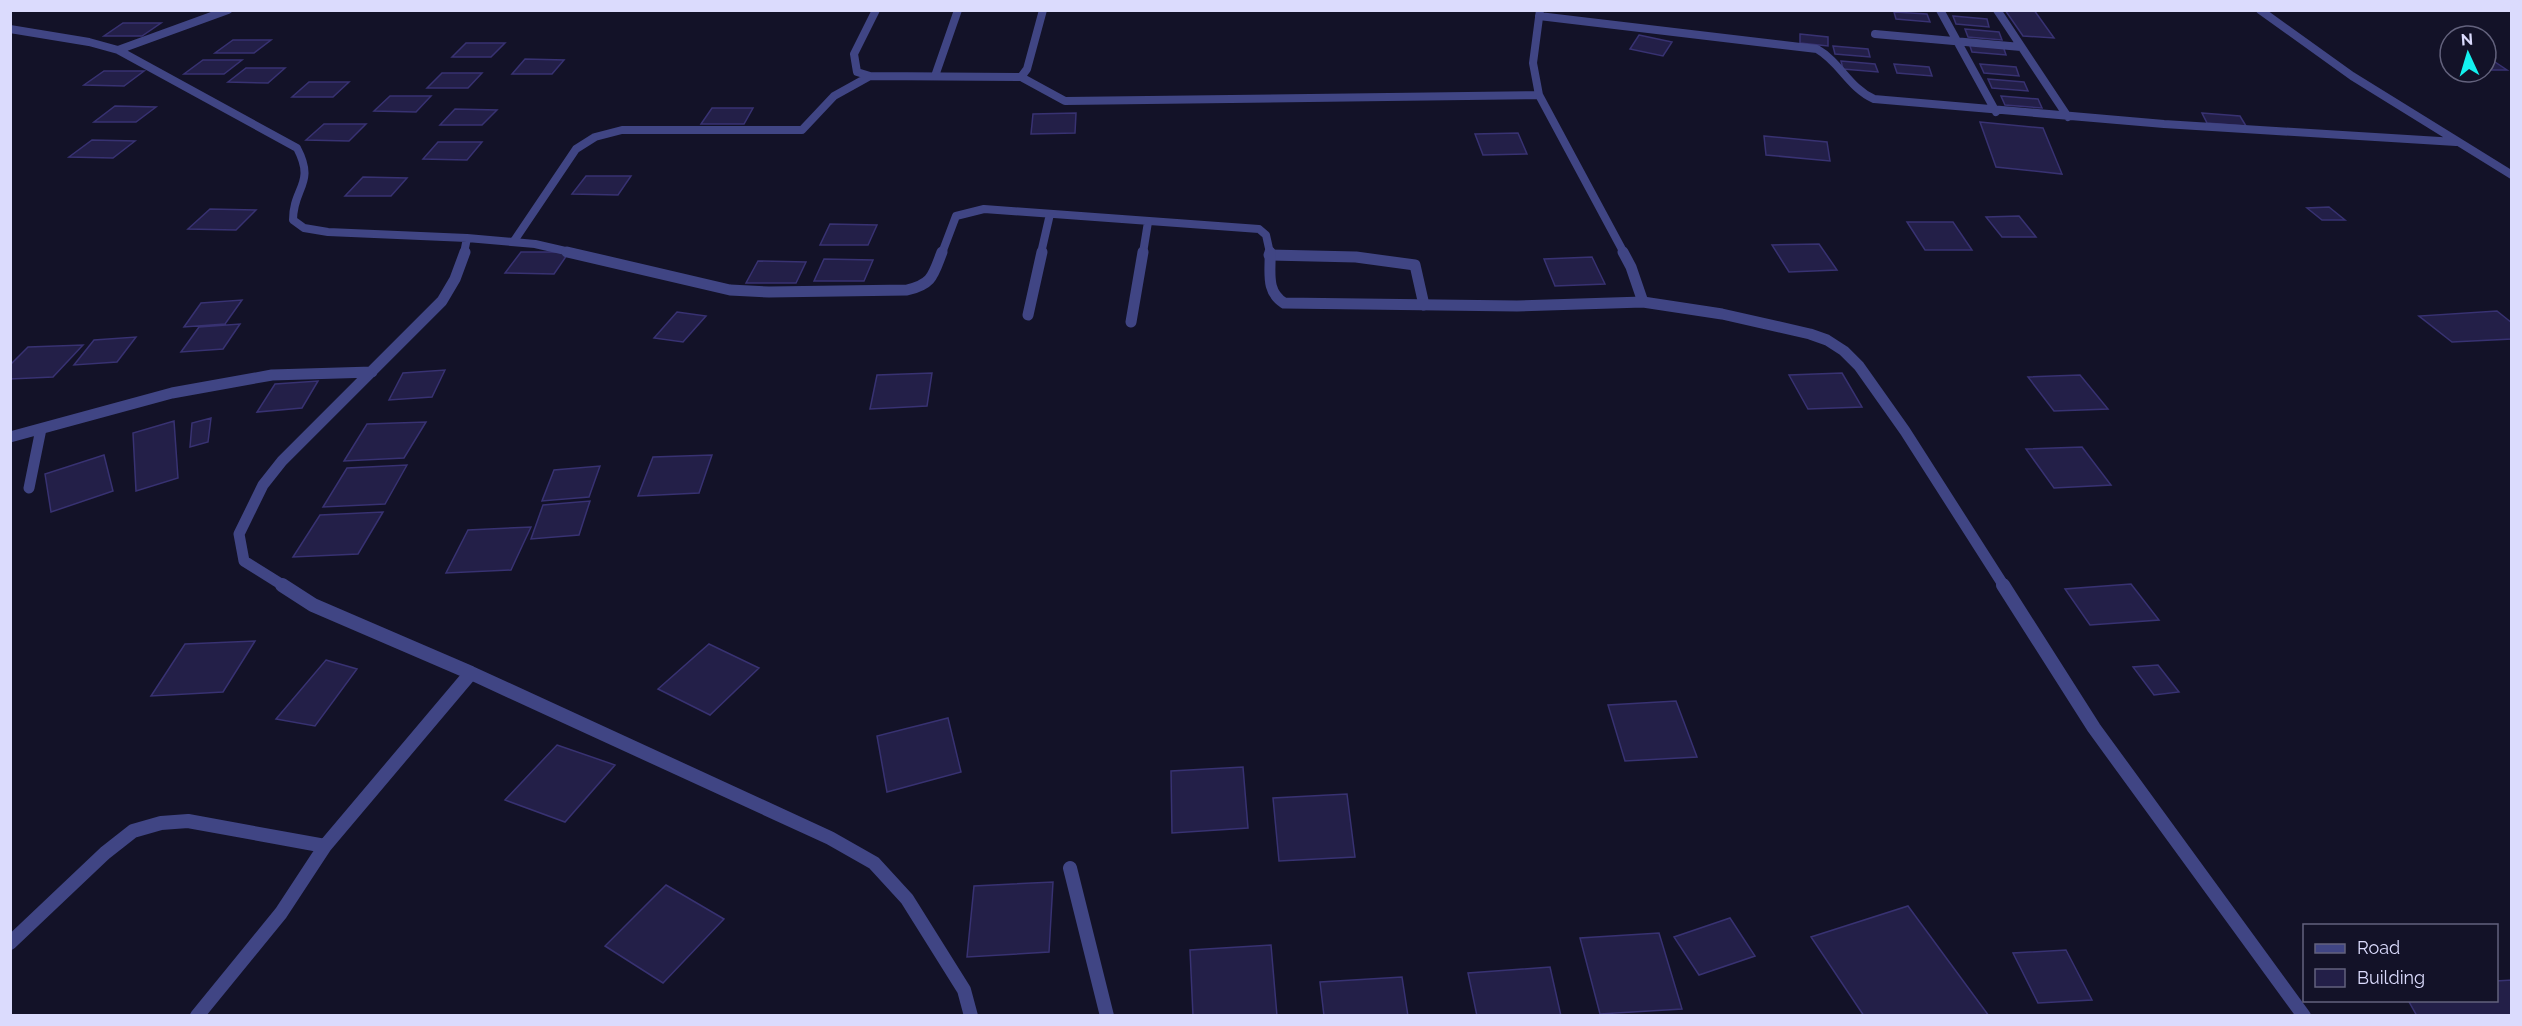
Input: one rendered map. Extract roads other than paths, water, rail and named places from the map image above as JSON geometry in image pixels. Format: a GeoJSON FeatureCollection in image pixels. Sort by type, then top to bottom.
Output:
{"type":"FeatureCollection","features":[{"type":"Feature","properties":{"kind":"street"},"geometry":{"type":"LineString","coordinates":[[118,50],[228,10]]}},
{"type":"Feature","properties":{"kind":"street"},"geometry":{"type":"LineString","coordinates":[[864,10],[874,14],[854,54],[857,72],[870,76],[1021,77],[1065,101],[1539,95]]}},
{"type":"Feature","properties":{"kind":"street"},"geometry":{"type":"LineString","coordinates":[[935,76],[958,10]]}},
{"type":"Feature","properties":{"kind":"street"},"geometry":{"type":"LineString","coordinates":[[1021,77],[1027,69],[1043,10]]}},
{"type":"Feature","properties":{"kind":"street"},"geometry":{"type":"LineString","coordinates":[[1940,10],[1996,112]]}},
{"type":"Feature","properties":{"kind":"street"},"geometry":{"type":"LineString","coordinates":[[1997,10],[2068,117]]}},
{"type":"Feature","properties":{"kind":"street"},"geometry":{"type":"LineString","coordinates":[[2260,10],[2321,57],[2511,175]]}},
{"type":"Feature","properties":{"kind":"street"},"geometry":{"type":"LineString","coordinates":[[1644,302],[1631,267],[1539,95],[1533,63],[1540,13],[1817,49],[1826,54],[1857,91],[1868,97],[1996,112],[2217,130],[2456,142]]}},
{"type":"Feature","properties":{"kind":"street"},"geometry":{"type":"LineString","coordinates":[[10,29],[89,42],[118,50],[297,148],[305,161],[308,175],[292,211],[293,220],[304,228],[328,232],[448,236],[514,241],[597,257],[701,285],[730,290],[769,292],[916,289],[928,283],[953,221],[962,213],[984,209],[1260,229],[1267,235],[1271,292],[1277,301],[1591,305],[1644,302],[1722,314],[1827,340],[1844,351],[1859,366],[1905,431],[2094,728],[2304,1016]]}},
{"type":"Feature","properties":{"kind":"street"},"geometry":{"type":"LineString","coordinates":[[1875,34],[2021,46]]}},
{"type":"Feature","properties":{"kind":"street"},"geometry":{"type":"LineString","coordinates":[[514,241],[576,149],[595,136],[622,130],[802,130],[834,96],[870,76]]}},
{"type":"Feature","properties":{"kind":"street"},"geometry":{"type":"LineString","coordinates":[[1028,315],[1050,214]]}},
{"type":"Feature","properties":{"kind":"street"},"geometry":{"type":"LineString","coordinates":[[1131,322],[1148,222]]}},
{"type":"Feature","properties":{"kind":"street"},"geometry":{"type":"LineString","coordinates":[[466,238],[464,259],[458,278],[442,301],[282,461],[262,485],[239,534],[244,561],[313,605],[471,673],[830,838],[874,863],[907,898],[964,990],[971,1016]]}},
{"type":"Feature","properties":{"kind":"street"},"geometry":{"type":"LineString","coordinates":[[1269,255],[1356,257],[1415,265],[1424,304]]}},
{"type":"Feature","properties":{"kind":"street"},"geometry":{"type":"LineString","coordinates":[[10,437],[172,393],[272,375],[372,372]]}},
{"type":"Feature","properties":{"kind":"street"},"geometry":{"type":"LineString","coordinates":[[29,488],[41,429]]}},
{"type":"Feature","properties":{"kind":"street"},"geometry":{"type":"LineString","coordinates":[[197,1016],[281,913],[325,846],[471,673]]}},
{"type":"Feature","properties":{"kind":"street"},"geometry":{"type":"LineString","coordinates":[[10,943],[105,853],[133,831],[161,823],[188,820],[325,846]]}},
{"type":"Feature","properties":{"kind":"street"},"geometry":{"type":"LineString","coordinates":[[1070,868],[1107,1016]]}}]}
